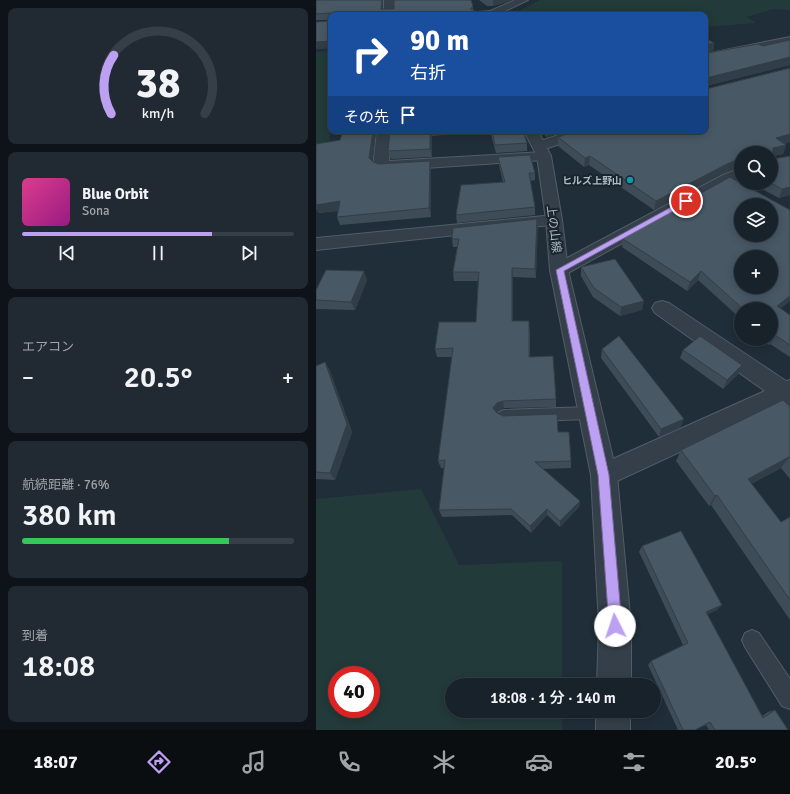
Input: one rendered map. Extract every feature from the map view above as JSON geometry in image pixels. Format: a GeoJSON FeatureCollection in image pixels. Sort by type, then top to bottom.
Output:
{"type":"FeatureCollection","features":[{"type":"Feature","properties":{"kind":"street"},"geometry":{"type":"LineString","coordinates":[[389,12],[390,0]]}},
{"type":"Feature","properties":{"kind":"street"},"geometry":{"type":"LineString","coordinates":[[497,12],[523,0]]}},
{"type":"Feature","properties":{"kind":"street"},"geometry":{"type":"LineString","coordinates":[[485,5],[488,12]]}},
{"type":"Feature","properties":{"kind":"street"},"geometry":{"type":"LineString","coordinates":[[708,56],[790,40]]}},
{"type":"Feature","properties":{"kind":"street"},"geometry":{"type":"LineString","coordinates":[[384,134],[381,166],[538,145],[574,134]]}},
{"type":"Feature","properties":{"kind":"street","name":"上の山線"},"geometry":{"type":"LineString","coordinates":[[538,145],[554,220],[559,270],[604,475],[615,626],[614,678]]}},
{"type":"Feature","properties":{"kind":"street"},"geometry":{"type":"LineString","coordinates":[[559,270],[734,181]]}},
{"type":"Feature","properties":{"kind":"street"},"geometry":{"type":"LineString","coordinates":[[316,244],[554,220]]}},
{"type":"Feature","properties":{"kind":"street"},"geometry":{"type":"LineString","coordinates":[[662,308],[788,394]]}},
{"type":"Feature","properties":{"kind":"street"},"geometry":{"type":"LineString","coordinates":[[604,475],[788,394]]}},
{"type":"Feature","properties":{"kind":"street"},"geometry":{"type":"LineString","coordinates":[[613,730],[614,718]]}},
{"type":"Feature","properties":{"kind":"lane"},"geometry":{"type":"LineString","coordinates":[[504,416],[590,412]]}},
{"type":"Feature","properties":{"kind":"lane"},"geometry":{"type":"LineString","coordinates":[[752,640],[790,698]]}},
{"type":"Feature","properties":{"kind":"green space"},"geometry":{"type":"Polygon","coordinates":[[[540,0],[790,0],[790,10],[773,9],[747,17],[756,23],[708,27],[708,12],[517,12],[540,0]]]}},
{"type":"Feature","properties":{"kind":"green space"},"geometry":{"type":"Polygon","coordinates":[[[328,51],[328,134],[330,134],[329,142],[316,145],[316,52],[328,51]]]}},
{"type":"Feature","properties":{"kind":"green space"},"geometry":{"type":"Polygon","coordinates":[[[421,489],[459,565],[562,561],[562,678],[445,678],[445,718],[562,718],[562,730],[316,730],[316,499],[421,489]]]}},
{"type":"Feature","properties":{"kind":"building"},"geometry":{"type":"Polygon","coordinates":[[[316,0],[382,0],[381,9],[394,9],[394,0],[471,0],[473,6],[470,9],[474,10],[475,12],[328,12],[316,14],[316,0]]]}},
{"type":"Feature","properties":{"kind":"building"},"geometry":{"type":"Polygon","coordinates":[[[328,21],[328,41],[316,42],[316,22],[328,21]]]}},
{"type":"Feature","properties":{"kind":"building"},"geometry":{"type":"Polygon","coordinates":[[[708,40],[714,43],[708,44],[708,40]]]}},
{"type":"Feature","properties":{"kind":"building"},"geometry":{"type":"Polygon","coordinates":[[[790,40],[790,57],[708,78],[708,53],[758,44],[763,46],[790,40]]]}},
{"type":"Feature","properties":{"kind":"building"},"geometry":{"type":"Polygon","coordinates":[[[790,68],[790,134],[776,138],[786,145],[778,147],[734,146],[734,161],[656,201],[590,156],[585,158],[558,137],[568,134],[708,134],[708,88],[790,68]]]}},
{"type":"Feature","properties":{"kind":"building"},"geometry":{"type":"Polygon","coordinates":[[[342,134],[373,134],[369,158],[373,162],[379,164],[430,161],[429,208],[337,217],[340,201],[316,205],[316,144],[340,140],[342,134]]]}},
{"type":"Feature","properties":{"kind":"building"},"geometry":{"type":"Polygon","coordinates":[[[390,134],[430,134],[430,149],[388,151],[390,134]]]}},
{"type":"Feature","properties":{"kind":"building"},"geometry":{"type":"Polygon","coordinates":[[[493,134],[524,134],[527,143],[495,145],[493,134]]]}},
{"type":"Feature","properties":{"kind":"building"},"geometry":{"type":"Polygon","coordinates":[[[530,155],[535,173],[529,173],[535,207],[456,215],[461,185],[505,182],[498,157],[530,155]]]}},
{"type":"Feature","properties":{"kind":"building"},"geometry":{"type":"Polygon","coordinates":[[[790,156],[790,187],[782,189],[778,187],[778,158],[790,156]]]}},
{"type":"Feature","properties":{"kind":"building"},"geometry":{"type":"Polygon","coordinates":[[[730,177],[734,179],[734,190],[754,190],[768,198],[734,198],[734,242],[778,242],[778,203],[790,210],[790,296],[778,305],[778,302],[735,302],[701,271],[690,282],[623,239],[665,213],[730,177]]]}},
{"type":"Feature","properties":{"kind":"building"},"geometry":{"type":"Polygon","coordinates":[[[537,219],[535,269],[512,268],[512,321],[529,321],[529,357],[553,356],[556,399],[503,401],[497,403],[493,408],[497,413],[503,416],[557,414],[558,432],[569,432],[571,461],[535,462],[580,501],[560,521],[547,509],[530,526],[511,509],[439,510],[445,460],[438,461],[453,348],[435,349],[439,322],[476,322],[479,272],[453,272],[459,239],[452,239],[453,228],[537,219]]]}},
{"type":"Feature","properties":{"kind":"building"},"geometry":{"type":"Polygon","coordinates":[[[615,259],[644,301],[621,307],[594,288],[581,267],[615,259]]]}},
{"type":"Feature","properties":{"kind":"building"},"geometry":{"type":"Polygon","coordinates":[[[326,270],[364,271],[351,302],[316,300],[316,290],[326,270]]]}},
{"type":"Feature","properties":{"kind":"building"},"geometry":{"type":"Polygon","coordinates":[[[778,307],[790,315],[790,345],[778,337],[778,307]]]}},
{"type":"Feature","properties":{"kind":"building"},"geometry":{"type":"Polygon","coordinates":[[[619,336],[684,419],[661,429],[602,349],[619,336]]]}},
{"type":"Feature","properties":{"kind":"building"},"geometry":{"type":"Polygon","coordinates":[[[700,336],[742,365],[727,380],[683,350],[700,336]]]}},
{"type":"Feature","properties":{"kind":"building"},"geometry":{"type":"Polygon","coordinates":[[[325,362],[347,424],[330,473],[316,472],[316,366],[325,362]]]}},
{"type":"Feature","properties":{"kind":"building"},"geometry":{"type":"Polygon","coordinates":[[[783,400],[790,407],[790,459],[789,457],[748,479],[781,522],[790,517],[790,600],[717,495],[715,496],[681,450],[783,400]]]}},
{"type":"Feature","properties":{"kind":"building"},"geometry":{"type":"Polygon","coordinates":[[[681,531],[722,605],[706,612],[763,718],[775,710],[788,730],[715,730],[710,722],[695,730],[683,730],[661,683],[661,678],[659,678],[651,661],[688,643],[642,546],[681,531]]]}},
{"type":"Feature","properties":{"kind":"place","name":"ヒルズ上野山"},"geometry":{"type":"Point","coordinates":[630,180]}},
{"type":"Feature","properties":{"kind":"route"},"geometry":{"type":"LineString","coordinates":[[615,626],[604,475],[559,270],[686,201]]}}]}
